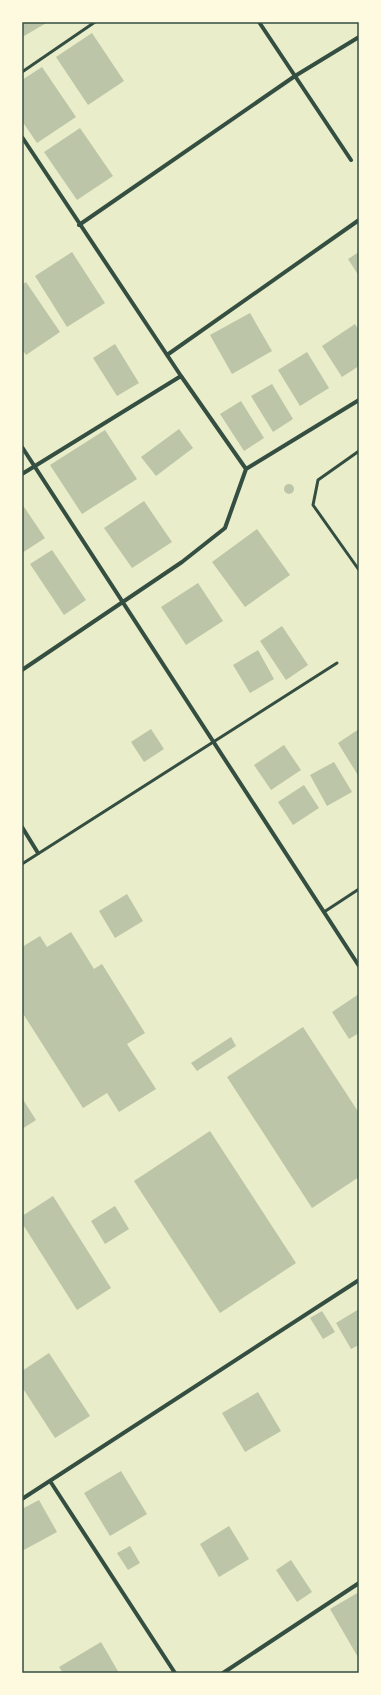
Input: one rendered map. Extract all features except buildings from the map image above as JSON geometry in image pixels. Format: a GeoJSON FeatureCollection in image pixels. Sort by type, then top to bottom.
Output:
{"type":"FeatureCollection","features":[{"type":"Feature","properties":{"kind":"street"},"geometry":{"type":"LineString","coordinates":[[259,22],[351,160]]}},
{"type":"Feature","properties":{"kind":"street"},"geometry":{"type":"LineString","coordinates":[[79,225],[295,76],[359,37]]}},
{"type":"Feature","properties":{"kind":"street"},"geometry":{"type":"LineString","coordinates":[[22,137],[79,225],[246,469]]}},
{"type":"Feature","properties":{"kind":"street"},"geometry":{"type":"LineString","coordinates":[[167,355],[359,220]]}},
{"type":"Feature","properties":{"kind":"street"},"geometry":{"type":"LineString","coordinates":[[22,474],[181,376]]}},
{"type":"Feature","properties":{"kind":"street"},"geometry":{"type":"LineString","coordinates":[[22,670],[182,562],[225,528],[246,469],[359,400]]}},
{"type":"Feature","properties":{"kind":"street"},"geometry":{"type":"LineString","coordinates":[[22,447],[359,966]]}},
{"type":"Feature","properties":{"kind":"street"},"geometry":{"type":"LineString","coordinates":[[22,827],[38,853]]}},
{"type":"Feature","properties":{"kind":"street"},"geometry":{"type":"LineString","coordinates":[[22,1499],[359,1280]]}},
{"type":"Feature","properties":{"kind":"street"},"geometry":{"type":"LineString","coordinates":[[50,1481],[175,1673]]}},
{"type":"Feature","properties":{"kind":"street"},"geometry":{"type":"LineString","coordinates":[[223,1673],[359,1583]]}},
{"type":"Feature","properties":{"kind":"lane"},"geometry":{"type":"LineString","coordinates":[[22,72],[94,22]]}},
{"type":"Feature","properties":{"kind":"lane"},"geometry":{"type":"LineString","coordinates":[[359,451],[318,480],[314,505],[359,570]]}},
{"type":"Feature","properties":{"kind":"lane"},"geometry":{"type":"LineString","coordinates":[[22,864],[337,662]]}},
{"type":"Feature","properties":{"kind":"lane"},"geometry":{"type":"LineString","coordinates":[[324,912],[359,889]]}}]}
